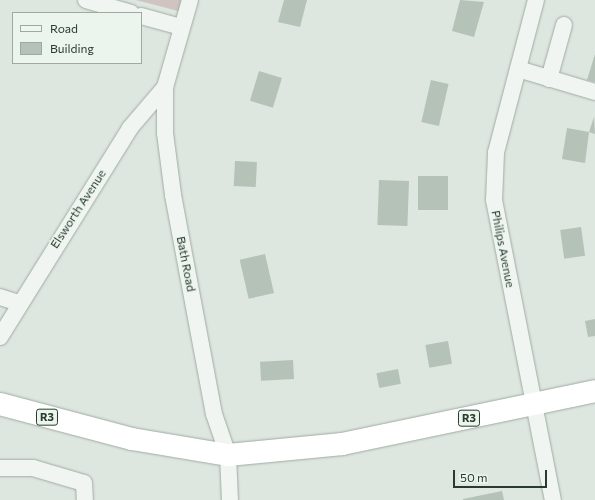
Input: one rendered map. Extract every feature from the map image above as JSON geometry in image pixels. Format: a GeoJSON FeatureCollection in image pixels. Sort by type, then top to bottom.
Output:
{"type":"FeatureCollection","features":[{"type":"Feature","properties":{"kind":"highway","name":"R3"},"geometry":{"type":"LineString","coordinates":[[0,404],[132,439],[228,455],[342,444],[595,391]]}},
{"type":"Feature","properties":{"kind":"street"},"geometry":{"type":"LineString","coordinates":[[86,0],[128,12]]}},
{"type":"Feature","properties":{"kind":"street","name":"Bath Road"},"geometry":{"type":"LineString","coordinates":[[190,0],[165,87],[165,133],[173,195],[214,414],[228,455],[230,500]]}},
{"type":"Feature","properties":{"kind":"street","name":"Philips Avenue"},"geometry":{"type":"LineString","coordinates":[[536,0],[496,153],[494,200],[533,405],[553,500]]}},
{"type":"Feature","properties":{"kind":"street"},"geometry":{"type":"LineString","coordinates":[[142,16],[181,28]]}},
{"type":"Feature","properties":{"kind":"street"},"geometry":{"type":"LineString","coordinates":[[549,79],[564,25]]}},
{"type":"Feature","properties":{"kind":"street"},"geometry":{"type":"LineString","coordinates":[[518,69],[595,92]]}},
{"type":"Feature","properties":{"kind":"street","name":"Elsworth Avenue"},"geometry":{"type":"LineString","coordinates":[[0,336],[19,303],[130,128],[165,87]]}},
{"type":"Feature","properties":{"kind":"street"},"geometry":{"type":"LineString","coordinates":[[0,297],[19,303]]}},
{"type":"Feature","properties":{"kind":"street"},"geometry":{"type":"LineString","coordinates":[[0,468],[33,468],[84,483],[85,500]]}},
{"type":"Feature","properties":{"kind":"shaded area"},"geometry":{"type":"Polygon","coordinates":[[[136,0],[185,0],[182,12],[136,0]]]}},
{"type":"Feature","properties":{"kind":"building"},"geometry":{"type":"Polygon","coordinates":[[[284,0],[307,0],[300,27],[278,22],[284,0]]]}},
{"type":"Feature","properties":{"kind":"building"},"geometry":{"type":"Polygon","coordinates":[[[460,0],[484,2],[474,37],[452,31],[460,0]]]}},
{"type":"Feature","properties":{"kind":"building"},"geometry":{"type":"Polygon","coordinates":[[[595,54],[595,82],[587,80],[595,54]]]}},
{"type":"Feature","properties":{"kind":"building"},"geometry":{"type":"Polygon","coordinates":[[[259,71],[282,78],[273,108],[250,101],[259,71]]]}},
{"type":"Feature","properties":{"kind":"building"},"geometry":{"type":"Polygon","coordinates":[[[431,80],[449,84],[439,126],[421,122],[431,80]]]}},
{"type":"Feature","properties":{"kind":"building"},"geometry":{"type":"Polygon","coordinates":[[[594,117],[595,134],[589,132],[594,117]]]}},
{"type":"Feature","properties":{"kind":"building"},"geometry":{"type":"Polygon","coordinates":[[[567,128],[589,132],[585,163],[562,159],[567,128]]]}},
{"type":"Feature","properties":{"kind":"building"},"geometry":{"type":"Polygon","coordinates":[[[235,161],[257,162],[256,187],[234,186],[235,161]]]}},
{"type":"Feature","properties":{"kind":"building"},"geometry":{"type":"Polygon","coordinates":[[[418,176],[448,176],[448,210],[418,210],[418,176]]]}},
{"type":"Feature","properties":{"kind":"building"},"geometry":{"type":"Polygon","coordinates":[[[379,180],[409,181],[407,226],[377,225],[379,180]]]}},
{"type":"Feature","properties":{"kind":"building"},"geometry":{"type":"Polygon","coordinates":[[[581,227],[585,256],[564,259],[560,230],[581,227]]]}},
{"type":"Feature","properties":{"kind":"building"},"geometry":{"type":"Polygon","coordinates":[[[265,254],[274,293],[249,299],[240,260],[265,254]]]}},
{"type":"Feature","properties":{"kind":"building"},"geometry":{"type":"Polygon","coordinates":[[[595,319],[595,336],[588,337],[585,321],[595,319]]]}},
{"type":"Feature","properties":{"kind":"building"},"geometry":{"type":"Polygon","coordinates":[[[448,341],[452,364],[429,368],[425,345],[448,341]]]}},
{"type":"Feature","properties":{"kind":"building"},"geometry":{"type":"Polygon","coordinates":[[[293,360],[294,379],[261,381],[260,362],[293,360]]]}},
{"type":"Feature","properties":{"kind":"building"},"geometry":{"type":"Polygon","coordinates":[[[398,369],[401,384],[379,388],[376,373],[398,369]]]}},
{"type":"Feature","properties":{"kind":"building"},"geometry":{"type":"Polygon","coordinates":[[[502,491],[504,500],[463,500],[463,499],[502,491]]]}}]}
